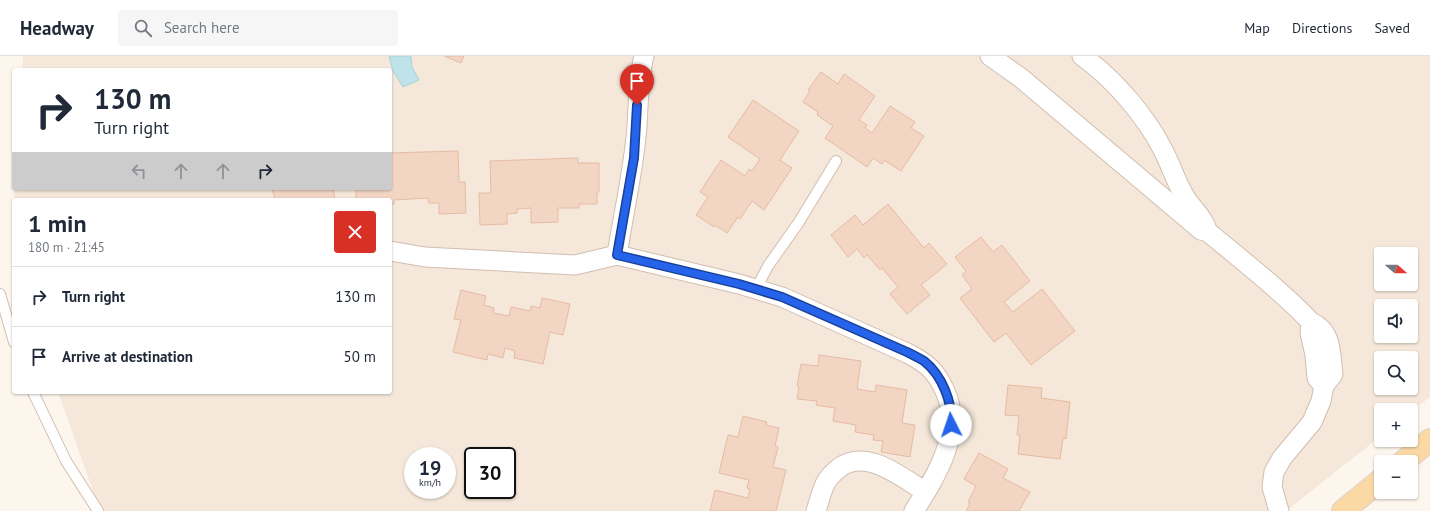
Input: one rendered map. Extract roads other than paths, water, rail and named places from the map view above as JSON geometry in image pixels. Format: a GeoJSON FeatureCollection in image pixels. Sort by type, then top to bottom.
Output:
{"type":"FeatureCollection","features":[{"type":"Feature","properties":{"kind":"main road"},"geometry":{"type":"LineString","coordinates":[[1412,455],[1430,440]]}},
{"type":"Feature","properties":{"kind":"main road"},"geometry":{"type":"LineString","coordinates":[[1343,511],[1374,486]]}},
{"type":"Feature","properties":{"kind":"street"},"geometry":{"type":"LineString","coordinates":[[617,255],[634,158],[637,91],[644,56]]}},
{"type":"Feature","properties":{"kind":"street"},"geometry":{"type":"LineString","coordinates":[[990,56],[1021,78],[1201,230],[1208,232],[1279,291],[1311,322],[1321,327],[1327,337],[1333,374],[1324,386],[1321,401],[1312,422],[1282,458],[1274,472],[1272,487],[1279,511]]}},
{"type":"Feature","properties":{"kind":"street"},"geometry":{"type":"LineString","coordinates":[[1082,56],[1119,90],[1144,120],[1163,150],[1185,197],[1202,218],[1208,232]]}},
{"type":"Feature","properties":{"kind":"street"},"geometry":{"type":"LineString","coordinates":[[392,251],[425,257],[575,265],[617,255],[756,289],[782,297],[907,352],[924,361],[934,371],[948,399],[952,416],[946,450],[939,468],[914,511]]}},
{"type":"Feature","properties":{"kind":"street"},"geometry":{"type":"LineString","coordinates":[[816,511],[825,483],[834,472],[845,463],[856,460],[870,462],[882,467],[926,492]]}},
{"type":"Feature","properties":{"kind":"lane"},"geometry":{"type":"LineString","coordinates":[[756,289],[768,266],[799,222],[836,161]]}},
{"type":"Feature","properties":{"kind":"lane"},"geometry":{"type":"LineString","coordinates":[[0,294],[12,335]]}},
{"type":"Feature","properties":{"kind":"lane"},"geometry":{"type":"LineString","coordinates":[[34,394],[66,460],[98,511]]}},
{"type":"Feature","properties":{"kind":"water"},"geometry":{"type":"Polygon","coordinates":[[[389,56],[411,56],[412,67],[419,80],[403,87],[393,71],[389,56]]]}}]}
